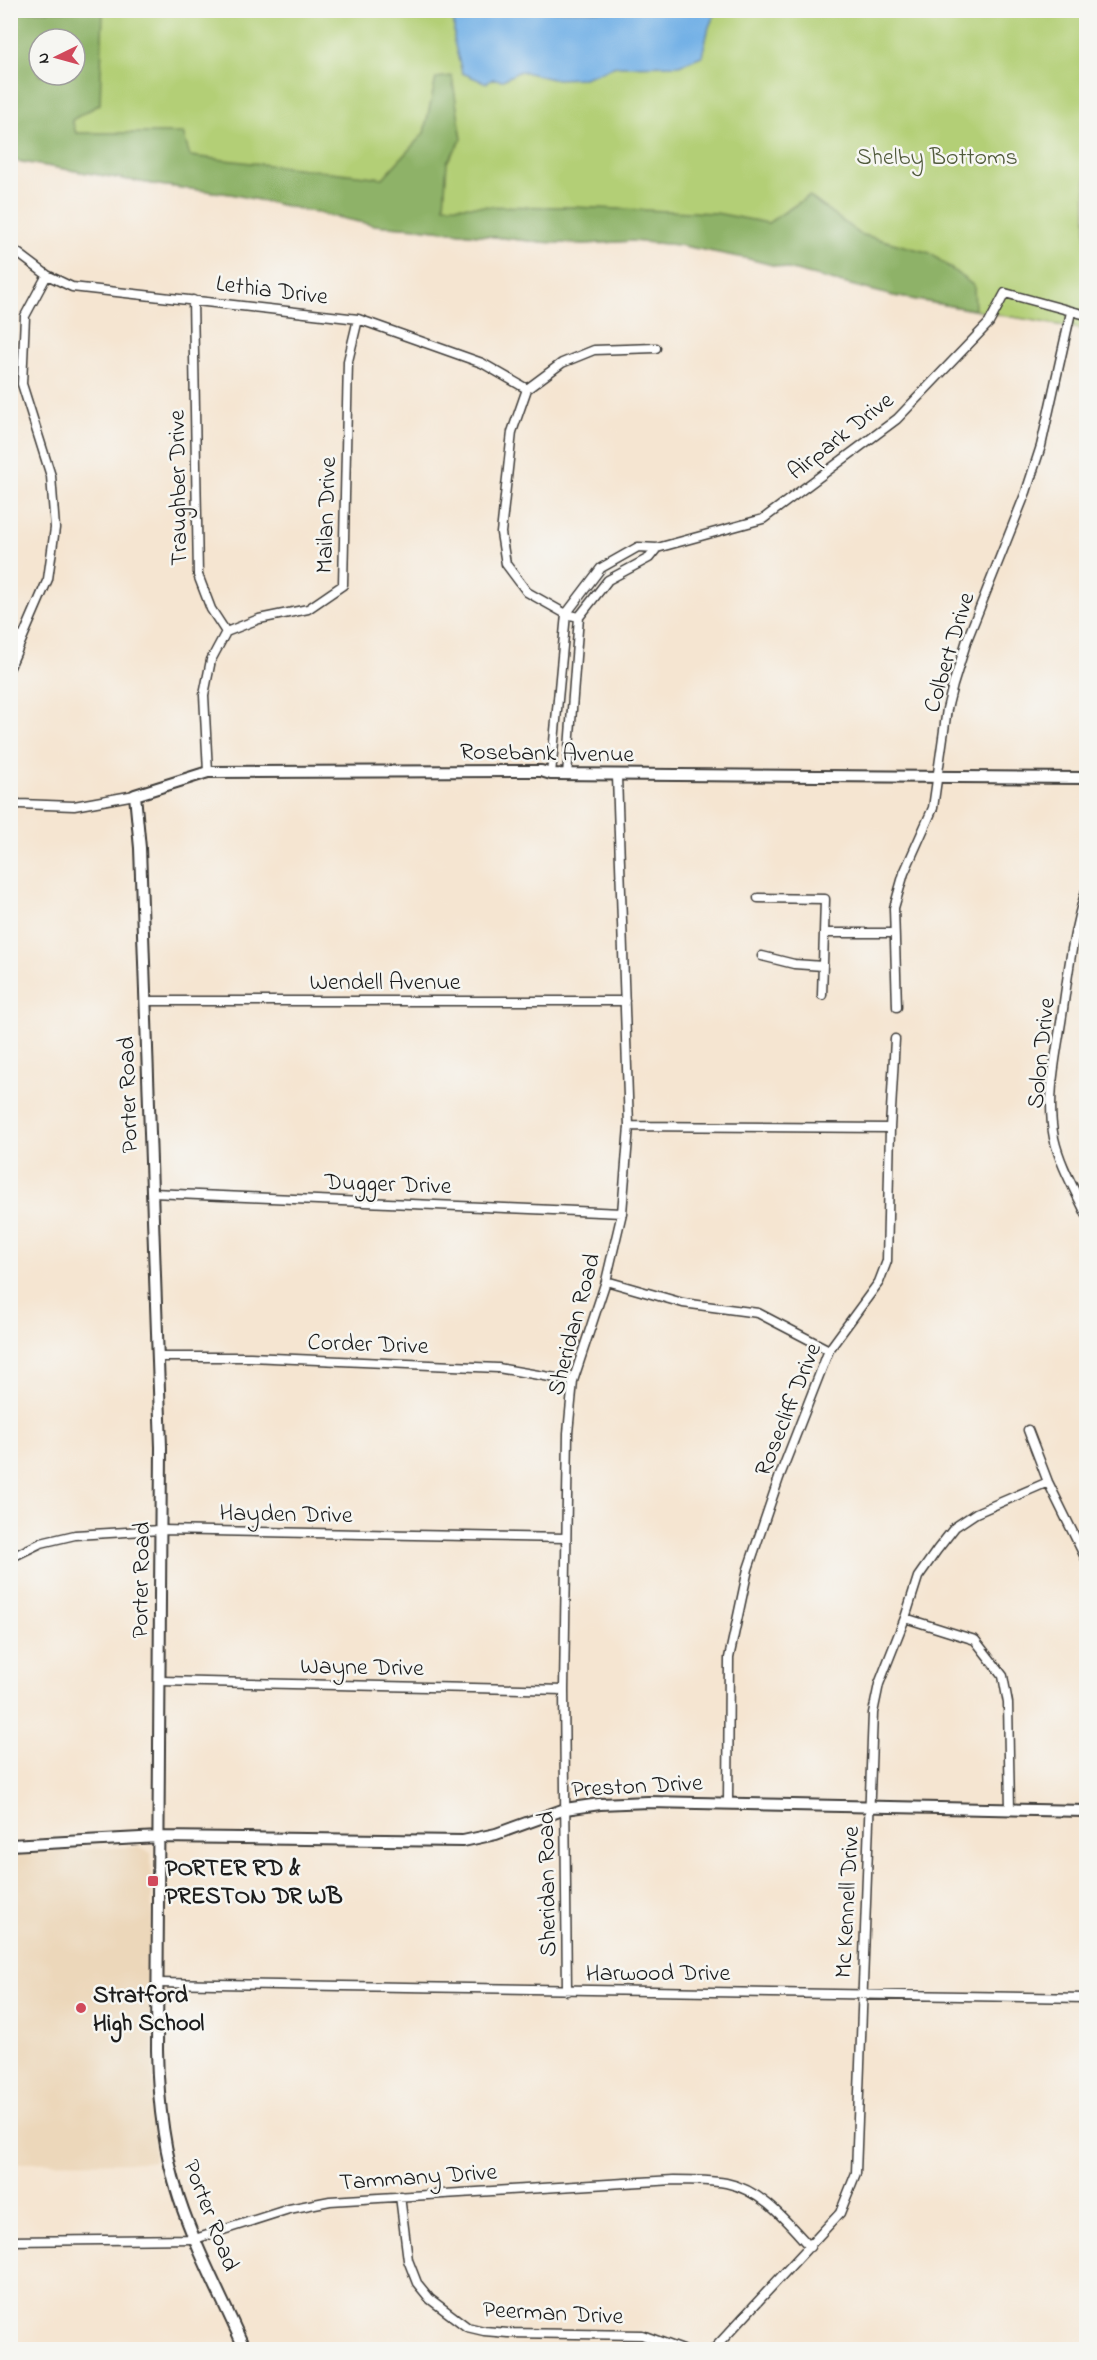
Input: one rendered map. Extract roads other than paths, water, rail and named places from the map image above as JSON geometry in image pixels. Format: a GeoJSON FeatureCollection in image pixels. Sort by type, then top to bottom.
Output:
{"type":"FeatureCollection","features":[{"type":"Feature","properties":{"kind":"street","name":"Lethia Drive"},"geometry":{"type":"LineString","coordinates":[[10,247],[47,275],[72,287],[358,319],[482,363],[527,389]]}},
{"type":"Feature","properties":{"kind":"street"},"geometry":{"type":"LineString","coordinates":[[10,667],[48,579],[55,528],[51,476],[22,384],[26,316],[47,275]]}},
{"type":"Feature","properties":{"kind":"street","name":"Airpark Drive"},"geometry":{"type":"LineString","coordinates":[[566,614],[601,568],[639,547],[657,548],[763,519],[897,419],[989,323],[1005,293],[1071,312]]}},
{"type":"Feature","properties":{"kind":"street","name":"Traughber Drive"},"geometry":{"type":"LineString","coordinates":[[193,300],[198,575],[211,609],[226,632]]}},
{"type":"Feature","properties":{"kind":"street"},"geometry":{"type":"LineString","coordinates":[[1071,312],[1086,315]]}},
{"type":"Feature","properties":{"kind":"street","name":"Colbert Drive"},"geometry":{"type":"LineString","coordinates":[[897,1007],[894,908],[904,873],[933,808],[953,685],[967,640],[1026,492],[1038,455],[1071,312]]}},
{"type":"Feature","properties":{"kind":"street","name":"Mailan Drive"},"geometry":{"type":"LineString","coordinates":[[226,632],[259,619],[308,609],[343,585],[348,361],[358,319]]}},
{"type":"Feature","properties":{"kind":"street"},"geometry":{"type":"LineString","coordinates":[[567,775],[579,617],[566,614],[527,592],[506,564],[501,533],[512,432],[527,389],[562,363],[594,350],[656,348]]}},
{"type":"Feature","properties":{"kind":"street","name":"Airpark Drive"},"geometry":{"type":"LineString","coordinates":[[579,617],[608,580],[649,558],[657,548]]}},
{"type":"Feature","properties":{"kind":"street"},"geometry":{"type":"LineString","coordinates":[[551,774],[566,614]]}},
{"type":"Feature","properties":{"kind":"street"},"geometry":{"type":"LineString","coordinates":[[10,632],[21,638]]}},
{"type":"Feature","properties":{"kind":"street"},"geometry":{"type":"LineString","coordinates":[[208,772],[204,695],[211,660],[226,632]]}},
{"type":"Feature","properties":{"kind":"street","name":"Rosebank Avenue"},"geometry":{"type":"LineString","coordinates":[[10,801],[19,804],[74,806],[135,795],[208,772],[541,771],[551,774],[617,776],[1086,778]]}},
{"type":"Feature","properties":{"kind":"street","name":"Sheridan Road"},"geometry":{"type":"LineString","coordinates":[[567,1991],[564,1690],[568,1433],[573,1381],[606,1281],[622,1213],[629,1126],[617,776]]}},
{"type":"Feature","properties":{"kind":"street","name":"Porter Road"},"geometry":{"type":"LineString","coordinates":[[135,795],[140,838],[159,1357],[161,1530],[158,2100],[162,2129],[179,2200],[245,2349]]}},
{"type":"Feature","properties":{"kind":"street","name":"Solon Drive"},"geometry":{"type":"LineString","coordinates":[[1086,891],[1074,938],[1051,1111],[1055,1140],[1063,1165],[1086,1214]]}},
{"type":"Feature","properties":{"kind":"street"},"geometry":{"type":"LineString","coordinates":[[758,898],[825,899],[822,995]]}},
{"type":"Feature","properties":{"kind":"street"},"geometry":{"type":"LineString","coordinates":[[824,933],[894,933]]}},
{"type":"Feature","properties":{"kind":"street"},"geometry":{"type":"LineString","coordinates":[[762,956],[794,964],[823,966]]}},
{"type":"Feature","properties":{"kind":"street","name":"Wendell Avenue"},"geometry":{"type":"LineString","coordinates":[[145,1001],[625,1001]]}},
{"type":"Feature","properties":{"kind":"street","name":"Rosecliff Drive"},"geometry":{"type":"LineString","coordinates":[[728,1803],[729,1658],[735,1620],[748,1569],[779,1478],[828,1350],[879,1282],[887,1261],[890,1128],[896,1040]]}},
{"type":"Feature","properties":{"kind":"street"},"geometry":{"type":"LineString","coordinates":[[629,1126],[890,1128]]}},
{"type":"Feature","properties":{"kind":"street","name":"Dugger Drive"},"geometry":{"type":"LineString","coordinates":[[152,1193],[622,1213]]}},
{"type":"Feature","properties":{"kind":"street"},"geometry":{"type":"LineString","coordinates":[[606,1281],[683,1303],[758,1313],[828,1350]]}},
{"type":"Feature","properties":{"kind":"street","name":"Corder Drive"},"geometry":{"type":"LineString","coordinates":[[159,1357],[250,1358],[498,1368],[573,1381]]}},
{"type":"Feature","properties":{"kind":"street"},"geometry":{"type":"LineString","coordinates":[[1028,1430],[1047,1482],[1086,1559]]}},
{"type":"Feature","properties":{"kind":"street","name":"Mc Kennell Drive"},"geometry":{"type":"LineString","coordinates":[[713,2349],[840,2213],[856,2173],[873,1713],[879,1684],[905,1618],[918,1576],[955,1527],[976,1513],[1047,1482]]}},
{"type":"Feature","properties":{"kind":"street","name":"Hayden Drive"},"geometry":{"type":"LineString","coordinates":[[10,1558],[41,1543],[75,1535],[161,1530],[565,1538]]}},
{"type":"Feature","properties":{"kind":"street"},"geometry":{"type":"LineString","coordinates":[[905,1618],[975,1640],[1003,1676],[1008,1703],[1010,1809]]}},
{"type":"Feature","properties":{"kind":"street","name":"Wayne Drive"},"geometry":{"type":"LineString","coordinates":[[160,1681],[564,1690]]}},
{"type":"Feature","properties":{"kind":"street","name":"Preston Drive"},"geometry":{"type":"LineString","coordinates":[[10,1845],[159,1837],[463,1841],[496,1834],[565,1809],[600,1804],[728,1803],[1086,1811]]}},
{"type":"Feature","properties":{"kind":"street","name":"Harwood Drive"},"geometry":{"type":"LineString","coordinates":[[157,1983],[1086,1998]]}},
{"type":"Feature","properties":{"kind":"street","name":"Tammany Drive"},"geometry":{"type":"LineString","coordinates":[[10,2241],[195,2239],[289,2209],[330,2201],[674,2180],[728,2183],[755,2194],[782,2216],[810,2247]]}},
{"type":"Feature","properties":{"kind":"street","name":"Peerman Drive"},"geometry":{"type":"LineString","coordinates":[[400,2196],[408,2260],[417,2283],[430,2299],[466,2326],[484,2331],[508,2333],[642,2335],[683,2349]]}},
{"type":"Feature","properties":{"kind":"water"},"geometry":{"type":"Polygon","coordinates":[[[454,10],[716,11],[709,27],[702,56],[679,65],[616,66],[584,78],[552,79],[520,71],[503,80],[493,79],[486,83],[462,73],[454,42],[454,10]]]}},
{"type":"Feature","properties":{"kind":"place","name":"PORTER RD & PRESTON DR WB"},"geometry":{"type":"Point","coordinates":[153,1881]}},
{"type":"Feature","properties":{"kind":"place","name":"Stratford High School"},"geometry":{"type":"Point","coordinates":[81,2008]}},
{"type":"Feature","properties":{"kind":"park label","name":"Shelby Bottoms"},"geometry":{"type":"Point","coordinates":[937,156]}}]}
